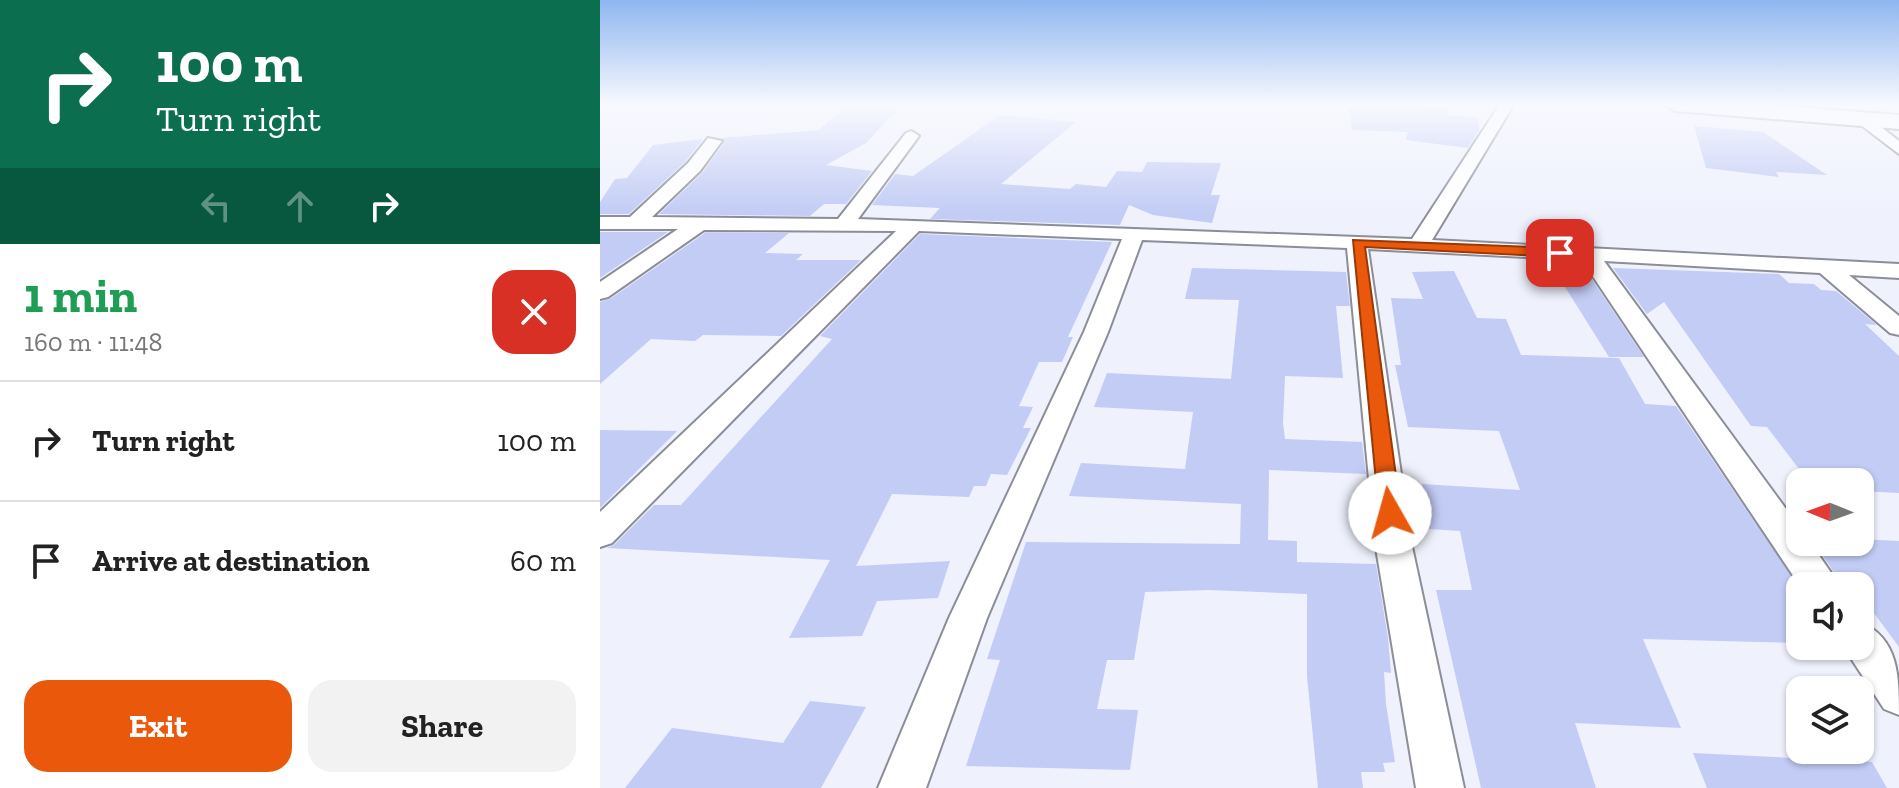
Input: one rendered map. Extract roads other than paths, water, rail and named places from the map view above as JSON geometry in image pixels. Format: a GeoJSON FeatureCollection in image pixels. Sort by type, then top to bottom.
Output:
{"type":"FeatureCollection","features":[{"type":"Feature","properties":{"kind":"street"},"geometry":{"type":"LineString","coordinates":[[637,221],[694,167],[714,141]]}},
{"type":"Feature","properties":{"kind":"street"},"geometry":{"type":"LineString","coordinates":[[844,224],[907,141]]}},
{"type":"Feature","properties":{"kind":"street"},"geometry":{"type":"LineString","coordinates":[[1418,245],[1484,141]]}},
{"type":"Feature","properties":{"kind":"street"},"geometry":{"type":"LineString","coordinates":[[600,292],[702,222]]}},
{"type":"Feature","properties":{"kind":"street"},"geometry":{"type":"LineString","coordinates":[[600,223],[914,225],[1418,245],[1899,271]]}},
{"type":"Feature","properties":{"kind":"street"},"geometry":{"type":"LineString","coordinates":[[600,533],[914,225]]}},
{"type":"Feature","properties":{"kind":"street"},"geometry":{"type":"LineString","coordinates":[[902,788],[968,618],[1096,332],[1134,234]]}},
{"type":"Feature","properties":{"kind":"street"},"geometry":{"type":"LineString","coordinates":[[1357,243],[1393,542],[1440,788]]}},
{"type":"Feature","properties":{"kind":"street"},"geometry":{"type":"LineString","coordinates":[[1588,254],[1811,572]]}},
{"type":"Feature","properties":{"kind":"street"},"geometry":{"type":"LineString","coordinates":[[1826,267],[1899,328]]}},
{"type":"Feature","properties":{"kind":"street"},"geometry":{"type":"LineString","coordinates":[[1874,660],[1899,695]]}}]}
